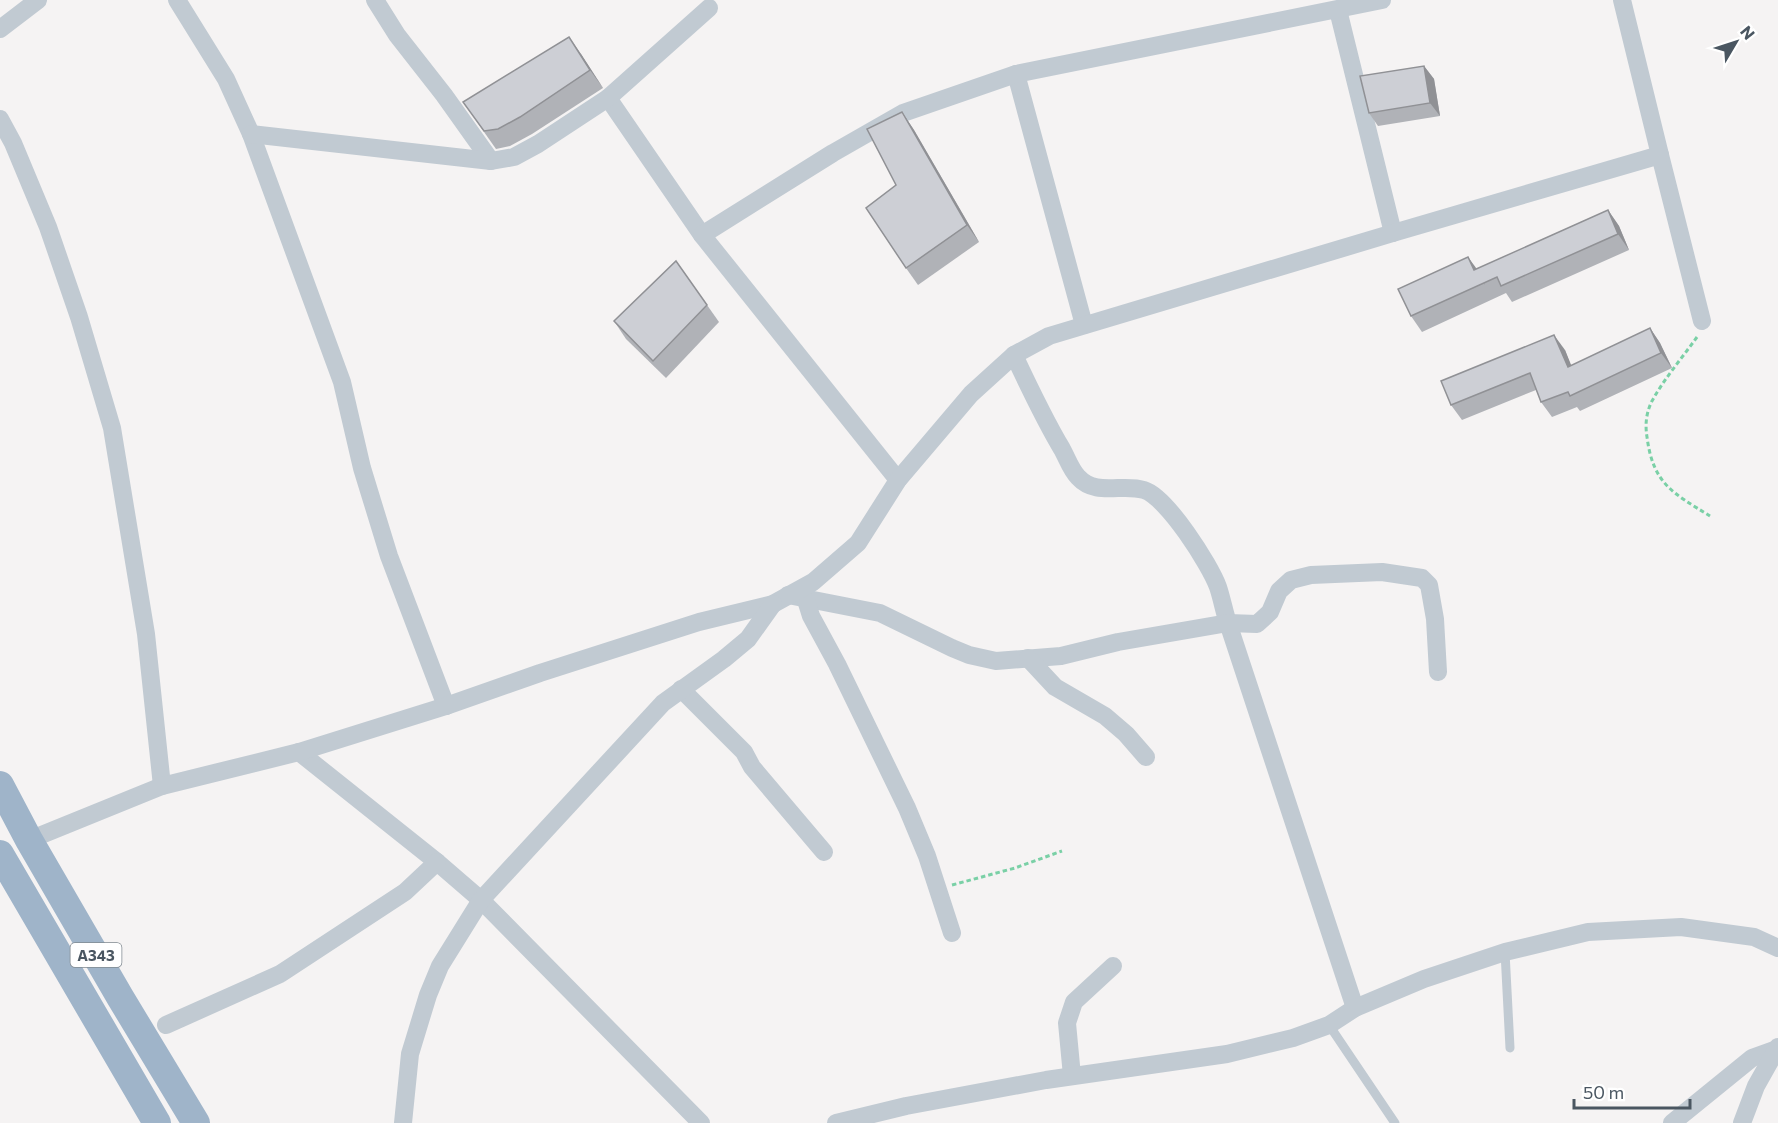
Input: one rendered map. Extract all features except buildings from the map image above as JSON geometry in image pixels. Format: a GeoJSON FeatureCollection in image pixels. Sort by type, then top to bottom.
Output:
{"type":"FeatureCollection","features":[{"type":"Feature","properties":{"kind":"highway","name":"A343"},"geometry":{"type":"LineString","coordinates":[[0,785],[29,840],[196,1123]]}},
{"type":"Feature","properties":{"kind":"highway","name":"A343"},"geometry":{"type":"LineString","coordinates":[[0,854],[150,1120]]}},
{"type":"Feature","properties":{"kind":"street"},"geometry":{"type":"LineString","coordinates":[[0,28],[38,0]]}},
{"type":"Feature","properties":{"kind":"street"},"geometry":{"type":"LineString","coordinates":[[177,0],[226,79],[251,134],[342,381],[362,468],[389,556],[446,706]]}},
{"type":"Feature","properties":{"kind":"street"},"geometry":{"type":"LineString","coordinates":[[375,0],[397,34],[491,161]]}},
{"type":"Feature","properties":{"kind":"street"},"geometry":{"type":"LineString","coordinates":[[702,235],[832,153],[903,113],[1016,74],[1382,0]]}},
{"type":"Feature","properties":{"kind":"street"},"geometry":{"type":"LineString","coordinates":[[1622,0],[1702,321]]}},
{"type":"Feature","properties":{"kind":"street"},"geometry":{"type":"LineString","coordinates":[[251,134],[491,161],[514,157],[608,98],[709,8]]}},
{"type":"Feature","properties":{"kind":"street"},"geometry":{"type":"LineString","coordinates":[[1338,10],[1393,232]]}},
{"type":"Feature","properties":{"kind":"street"},"geometry":{"type":"LineString","coordinates":[[1016,74],[1084,325]]}},
{"type":"Feature","properties":{"kind":"street"},"geometry":{"type":"LineString","coordinates":[[608,98],[702,235],[898,480]]}},
{"type":"Feature","properties":{"kind":"street"},"geometry":{"type":"LineString","coordinates":[[0,119],[13,143],[48,227],[79,317],[112,428],[146,634],[162,786]]}},
{"type":"Feature","properties":{"kind":"street"},"geometry":{"type":"LineString","coordinates":[[404,1123],[410,1054],[428,995],[440,966],[481,900],[656,711],[681,689],[724,659],[789,600],[858,543],[898,480],[971,394],[1014,355],[1049,336],[1084,325],[1660,155]]}},
{"type":"Feature","properties":{"kind":"street"},"geometry":{"type":"LineString","coordinates":[[1014,355],[1049,427],[1078,477],[1089,485],[1102,489],[1145,490],[1162,502],[1177,519],[1218,586],[1228,623],[1355,1008]]}},
{"type":"Feature","properties":{"kind":"street"},"geometry":{"type":"LineString","coordinates":[[29,840],[162,786],[299,752],[699,622],[789,600],[880,613],[969,655],[996,661],[1061,656],[1118,642],[1228,623],[1257,624],[1270,612],[1279,591],[1291,580],[1311,575],[1382,572],[1422,578],[1429,585],[1435,620],[1438,672]]}},
{"type":"Feature","properties":{"kind":"street"},"geometry":{"type":"LineString","coordinates":[[789,600],[811,616],[837,664],[907,808],[927,856],[952,933]]}},
{"type":"Feature","properties":{"kind":"street"},"geometry":{"type":"LineString","coordinates":[[1028,658],[1055,687],[1105,716],[1126,734],[1146,757]]}},
{"type":"Feature","properties":{"kind":"street"},"geometry":{"type":"LineString","coordinates":[[681,689],[744,752],[752,767],[824,852]]}},
{"type":"Feature","properties":{"kind":"street"},"geometry":{"type":"LineString","coordinates":[[299,752],[481,900],[701,1123]]}},
{"type":"Feature","properties":{"kind":"street"},"geometry":{"type":"LineString","coordinates":[[166,1025],[280,974],[405,892],[437,862]]}},
{"type":"Feature","properties":{"kind":"street"},"geometry":{"type":"LineString","coordinates":[[836,1123],[906,1107],[1072,1076],[1227,1054],[1293,1038],[1329,1025],[1355,1008],[1424,979],[1505,952],[1588,932],[1681,927],[1755,937],[1778,948]]}},
{"type":"Feature","properties":{"kind":"street"},"geometry":{"type":"LineString","coordinates":[[1072,1076],[1067,1023],[1074,1002],[1113,966]]}},
{"type":"Feature","properties":{"kind":"street"},"geometry":{"type":"LineString","coordinates":[[1672,1123],[1752,1058],[1777,1048]]}},
{"type":"Feature","properties":{"kind":"street"},"geometry":{"type":"LineString","coordinates":[[1743,1123],[1756,1086],[1777,1048]]}},
{"type":"Feature","properties":{"kind":"street"},"geometry":{"type":"LineString","coordinates":[[150,1120],[178,1094]]}},
{"type":"Feature","properties":{"kind":"lane"},"geometry":{"type":"LineString","coordinates":[[1505,952],[1510,1048]]}},
{"type":"Feature","properties":{"kind":"lane"},"geometry":{"type":"LineString","coordinates":[[1329,1025],[1395,1123]]}},
{"type":"Feature","properties":{"kind":"path"},"geometry":{"type":"LineString","coordinates":[[1702,321],[1702,330],[1651,403],[1645,423],[1648,451],[1660,478],[1675,494],[1710,516]]}},
{"type":"Feature","properties":{"kind":"path"},"geometry":{"type":"LineString","coordinates":[[938,888],[1015,868],[1062,851]]}}]}
